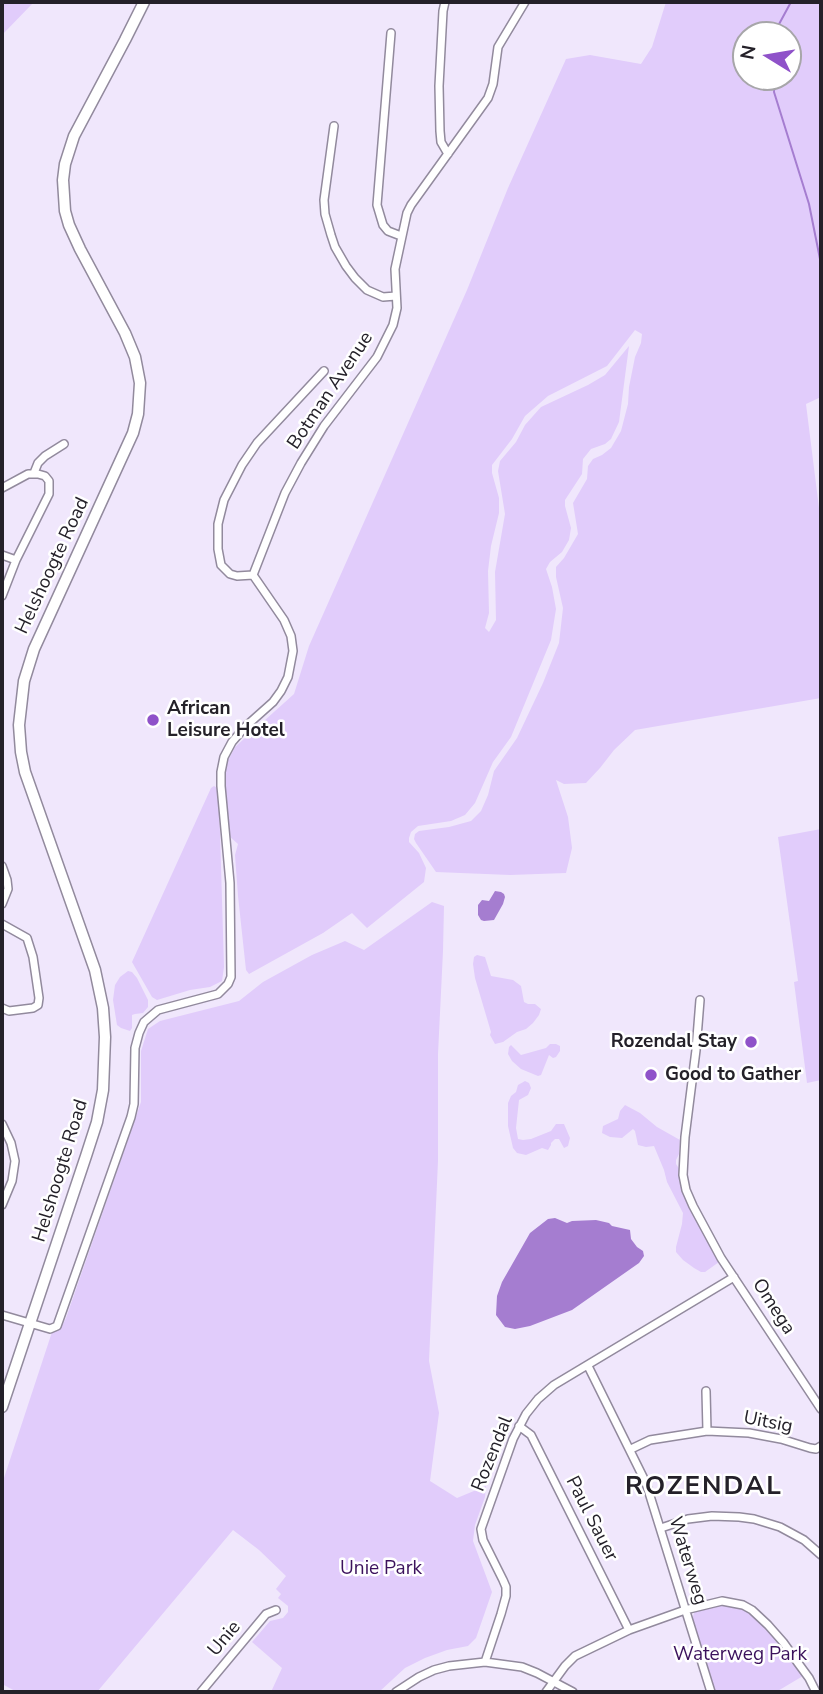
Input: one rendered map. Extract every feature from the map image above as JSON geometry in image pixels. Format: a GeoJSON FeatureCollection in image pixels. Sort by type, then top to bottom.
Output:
{"type":"FeatureCollection","features":[{"type":"Feature","properties":{"kind":"main road","name":"Helshoogte Road"},"geometry":{"type":"LineString","coordinates":[[2,1407],[97,1122],[103,1090],[103,1008],[95,970],[25,772],[19,740],[20,702],[23,681],[34,649],[133,433],[138,414],[139,374],[130,345],[69,225],[65,211],[63,180],[65,163],[74,136],[144,2]]}},
{"type":"Feature","properties":{"kind":"street"},"geometry":{"type":"LineString","coordinates":[[445,2],[439,86],[441,142],[448,154]]}},
{"type":"Feature","properties":{"kind":"street","name":"Botman Avenue"},"geometry":{"type":"LineString","coordinates":[[253,575],[285,493],[301,463],[324,426],[377,356],[396,317],[395,269],[404,222],[411,205],[488,98],[493,84],[498,47],[525,2]]}},
{"type":"Feature","properties":{"kind":"street"},"geometry":{"type":"LineString","coordinates":[[391,33],[377,205],[383,225],[388,231],[401,236]]}},
{"type":"Feature","properties":{"kind":"street"},"geometry":{"type":"LineString","coordinates":[[334,126],[324,200],[335,247],[346,266],[367,290],[383,297],[396,296]]}},
{"type":"Feature","properties":{"kind":"street"},"geometry":{"type":"LineString","coordinates":[[2,1314],[50,1329],[55,1328],[131,1117],[134,1104],[135,1048],[144,1022],[158,1010],[218,993],[231,977],[230,883],[220,786],[221,772],[232,742],[281,691],[288,677],[293,651],[291,636],[284,620],[253,575],[230,574],[221,565],[218,524],[224,500],[257,443],[324,371]]}},
{"type":"Feature","properties":{"kind":"street"},"geometry":{"type":"LineString","coordinates":[[34,473],[45,456],[64,444]]}},
{"type":"Feature","properties":{"kind":"street"},"geometry":{"type":"LineString","coordinates":[[2,488],[34,473],[45,476],[49,481],[49,494],[16,560],[2,596]]}},
{"type":"Feature","properties":{"kind":"street"},"geometry":{"type":"LineString","coordinates":[[2,555],[16,560]]}},
{"type":"Feature","properties":{"kind":"street"},"geometry":{"type":"LineString","coordinates":[[2,866],[8,889],[2,904]]}},
{"type":"Feature","properties":{"kind":"street"},"geometry":{"type":"LineString","coordinates":[[2,925],[27,938],[33,957],[39,998],[38,1005],[33,1008],[2,1008]]}},
{"type":"Feature","properties":{"kind":"street","name":"Omega"},"geometry":{"type":"LineString","coordinates":[[700,1000],[685,1137],[683,1175],[686,1190],[722,1258],[821,1409]]}},
{"type":"Feature","properties":{"kind":"street"},"geometry":{"type":"LineString","coordinates":[[2,1124],[11,1143],[15,1161],[12,1181],[2,1205]]}},
{"type":"Feature","properties":{"kind":"street","name":"Rozendal"},"geometry":{"type":"LineString","coordinates":[[485,1662],[501,1614],[506,1587],[483,1540],[481,1529],[519,1426],[546,1391],[734,1277]]}},
{"type":"Feature","properties":{"kind":"street","name":"Waterweg"},"geometry":{"type":"LineString","coordinates":[[588,1366],[646,1483],[711,1692]]}},
{"type":"Feature","properties":{"kind":"street"},"geometry":{"type":"LineString","coordinates":[[706,1391],[707,1431]]}},
{"type":"Feature","properties":{"kind":"street","name":"Paul Sauer"},"geometry":{"type":"LineString","coordinates":[[519,1426],[531,1435],[629,1630]]}},
{"type":"Feature","properties":{"kind":"street","name":"Uitsig"},"geometry":{"type":"LineString","coordinates":[[631,1449],[650,1440],[707,1431],[749,1433],[810,1448],[821,1446]]}},
{"type":"Feature","properties":{"kind":"street"},"geometry":{"type":"LineString","coordinates":[[661,1528],[688,1519],[712,1516],[754,1519],[780,1527],[804,1540],[821,1555]]}},
{"type":"Feature","properties":{"kind":"street"},"geometry":{"type":"LineString","coordinates":[[547,1692],[575,1656],[629,1630],[685,1610],[722,1601],[736,1602],[752,1610],[783,1642],[816,1692]]}},
{"type":"Feature","properties":{"kind":"street","name":"Unie"},"geometry":{"type":"LineString","coordinates":[[201,1692],[266,1614],[276,1610]]}},
{"type":"Feature","properties":{"kind":"street"},"geometry":{"type":"LineString","coordinates":[[396,1692],[419,1676],[434,1670],[485,1662],[522,1667],[573,1692]]}},
{"type":"Feature","properties":{"kind":"green space"},"geometry":{"type":"Polygon","coordinates":[[[2,2],[34,2],[2,35],[2,2]]]}},
{"type":"Feature","properties":{"kind":"green space"},"geometry":{"type":"Polygon","coordinates":[[[666,2],[821,2],[821,397],[806,404],[821,524],[821,698],[635,730],[586,783],[564,784],[556,780],[568,817],[572,848],[566,873],[510,875],[436,872],[416,843],[415,834],[419,831],[471,821],[481,811],[494,771],[517,738],[543,683],[559,643],[563,608],[556,567],[578,534],[573,503],[587,479],[588,466],[593,459],[611,448],[621,431],[635,357],[641,343],[642,334],[635,330],[607,366],[548,396],[525,416],[492,465],[499,498],[499,513],[488,571],[489,613],[485,628],[489,632],[496,620],[495,572],[505,514],[498,471],[500,461],[541,407],[605,375],[629,346],[619,422],[611,439],[591,449],[583,459],[582,474],[565,500],[571,528],[569,540],[546,569],[556,609],[551,640],[511,737],[493,762],[475,803],[465,815],[451,821],[418,826],[411,832],[409,842],[419,853],[426,868],[424,882],[367,928],[352,913],[323,933],[249,974],[246,970],[238,896],[235,855],[238,844],[229,836],[224,795],[225,766],[235,747],[294,694],[309,646],[566,59],[590,55],[641,64],[652,47],[666,2]]]}},
{"type":"Feature","properties":{"kind":"green space"},"geometry":{"type":"Polygon","coordinates":[[[214,786],[219,799],[224,967],[222,981],[210,987],[157,1000],[152,997],[132,962],[214,786]]]}},
{"type":"Feature","properties":{"kind":"green space"},"geometry":{"type":"Polygon","coordinates":[[[821,829],[821,1080],[807,1083],[794,982],[798,981],[778,837],[821,829]]]}},
{"type":"Feature","properties":{"kind":"green space","name":"Unie Park"},"geometry":{"type":"Polygon","coordinates":[[[432,902],[444,906],[438,1054],[438,1161],[429,1361],[439,1413],[430,1481],[457,1498],[486,1486],[473,1541],[492,1592],[476,1638],[468,1646],[447,1650],[405,1668],[379,1692],[271,1692],[282,1668],[252,1642],[270,1621],[283,1618],[288,1612],[288,1606],[278,1598],[281,1594],[276,1589],[286,1576],[233,1530],[97,1692],[17,1692],[2,1684],[2,1484],[52,1332],[62,1326],[66,1318],[141,1102],[141,1051],[148,1029],[160,1021],[239,1001],[263,982],[312,955],[345,941],[364,950],[432,902]]]}},
{"type":"Feature","properties":{"kind":"green space"},"geometry":{"type":"Polygon","coordinates":[[[477,955],[485,957],[491,976],[513,980],[521,986],[524,1002],[535,1004],[541,1009],[526,1029],[495,1044],[490,1035],[475,978],[473,964],[477,955]]]}},
{"type":"Feature","properties":{"kind":"green space"},"geometry":{"type":"Polygon","coordinates":[[[128,971],[137,978],[148,1000],[148,1007],[143,1013],[132,1015],[130,1031],[117,1025],[113,1000],[115,985],[128,971]]]}},
{"type":"Feature","properties":{"kind":"green space"},"geometry":{"type":"Polygon","coordinates":[[[550,1044],[560,1046],[560,1051],[556,1057],[549,1055],[541,1075],[538,1076],[521,1069],[508,1054],[511,1045],[521,1055],[546,1048],[550,1044]]]}},
{"type":"Feature","properties":{"kind":"green space"},"geometry":{"type":"Polygon","coordinates":[[[525,1081],[531,1088],[528,1095],[519,1100],[516,1128],[518,1139],[531,1139],[551,1131],[556,1124],[564,1124],[570,1138],[568,1146],[564,1148],[559,1139],[555,1139],[548,1150],[542,1148],[526,1155],[517,1153],[513,1148],[508,1126],[508,1103],[518,1085],[525,1081]]]}},
{"type":"Feature","properties":{"kind":"green space"},"geometry":{"type":"Polygon","coordinates":[[[625,1105],[680,1140],[676,1164],[719,1262],[705,1272],[694,1268],[676,1252],[683,1213],[667,1182],[654,1146],[638,1145],[633,1129],[622,1138],[602,1133],[603,1126],[618,1119],[625,1105]]]}},
{"type":"Feature","properties":{"kind":"green space","name":"Waterweg Park"},"geometry":{"type":"Polygon","coordinates":[[[717,1605],[741,1608],[752,1615],[776,1640],[803,1676],[776,1692],[714,1692],[692,1620],[696,1611],[717,1605]]]}},
{"type":"Feature","properties":{"kind":"shaded area"},"geometry":{"type":"Polygon","coordinates":[[[495,891],[504,894],[503,904],[494,920],[481,920],[478,905],[482,900],[489,901],[495,891]]]}},
{"type":"Feature","properties":{"kind":"shaded area"},"geometry":{"type":"Polygon","coordinates":[[[555,1218],[567,1223],[596,1220],[630,1230],[631,1239],[643,1251],[644,1256],[639,1263],[572,1310],[530,1326],[515,1329],[505,1327],[496,1315],[497,1296],[502,1282],[530,1233],[548,1219],[555,1218]]]}},
{"type":"Feature","properties":{"kind":"waterway"},"geometry":{"type":"LineString","coordinates":[[781,21],[791,2]]}},
{"type":"Feature","properties":{"kind":"waterway"},"geometry":{"type":"LineString","coordinates":[[774,91],[809,204],[821,264]]}},
{"type":"Feature","properties":{"kind":"place","name":"African Leisure Hotel"},"geometry":{"type":"Point","coordinates":[153,720]}},
{"type":"Feature","properties":{"kind":"place","name":"Rozendal Stay"},"geometry":{"type":"Point","coordinates":[751,1042]}},
{"type":"Feature","properties":{"kind":"place","name":"Good to Gather"},"geometry":{"type":"Point","coordinates":[651,1075]}},
{"type":"Feature","properties":{"kind":"district","name":"ROZENDAL"},"geometry":{"type":"Point","coordinates":[704,1488]}}]}
